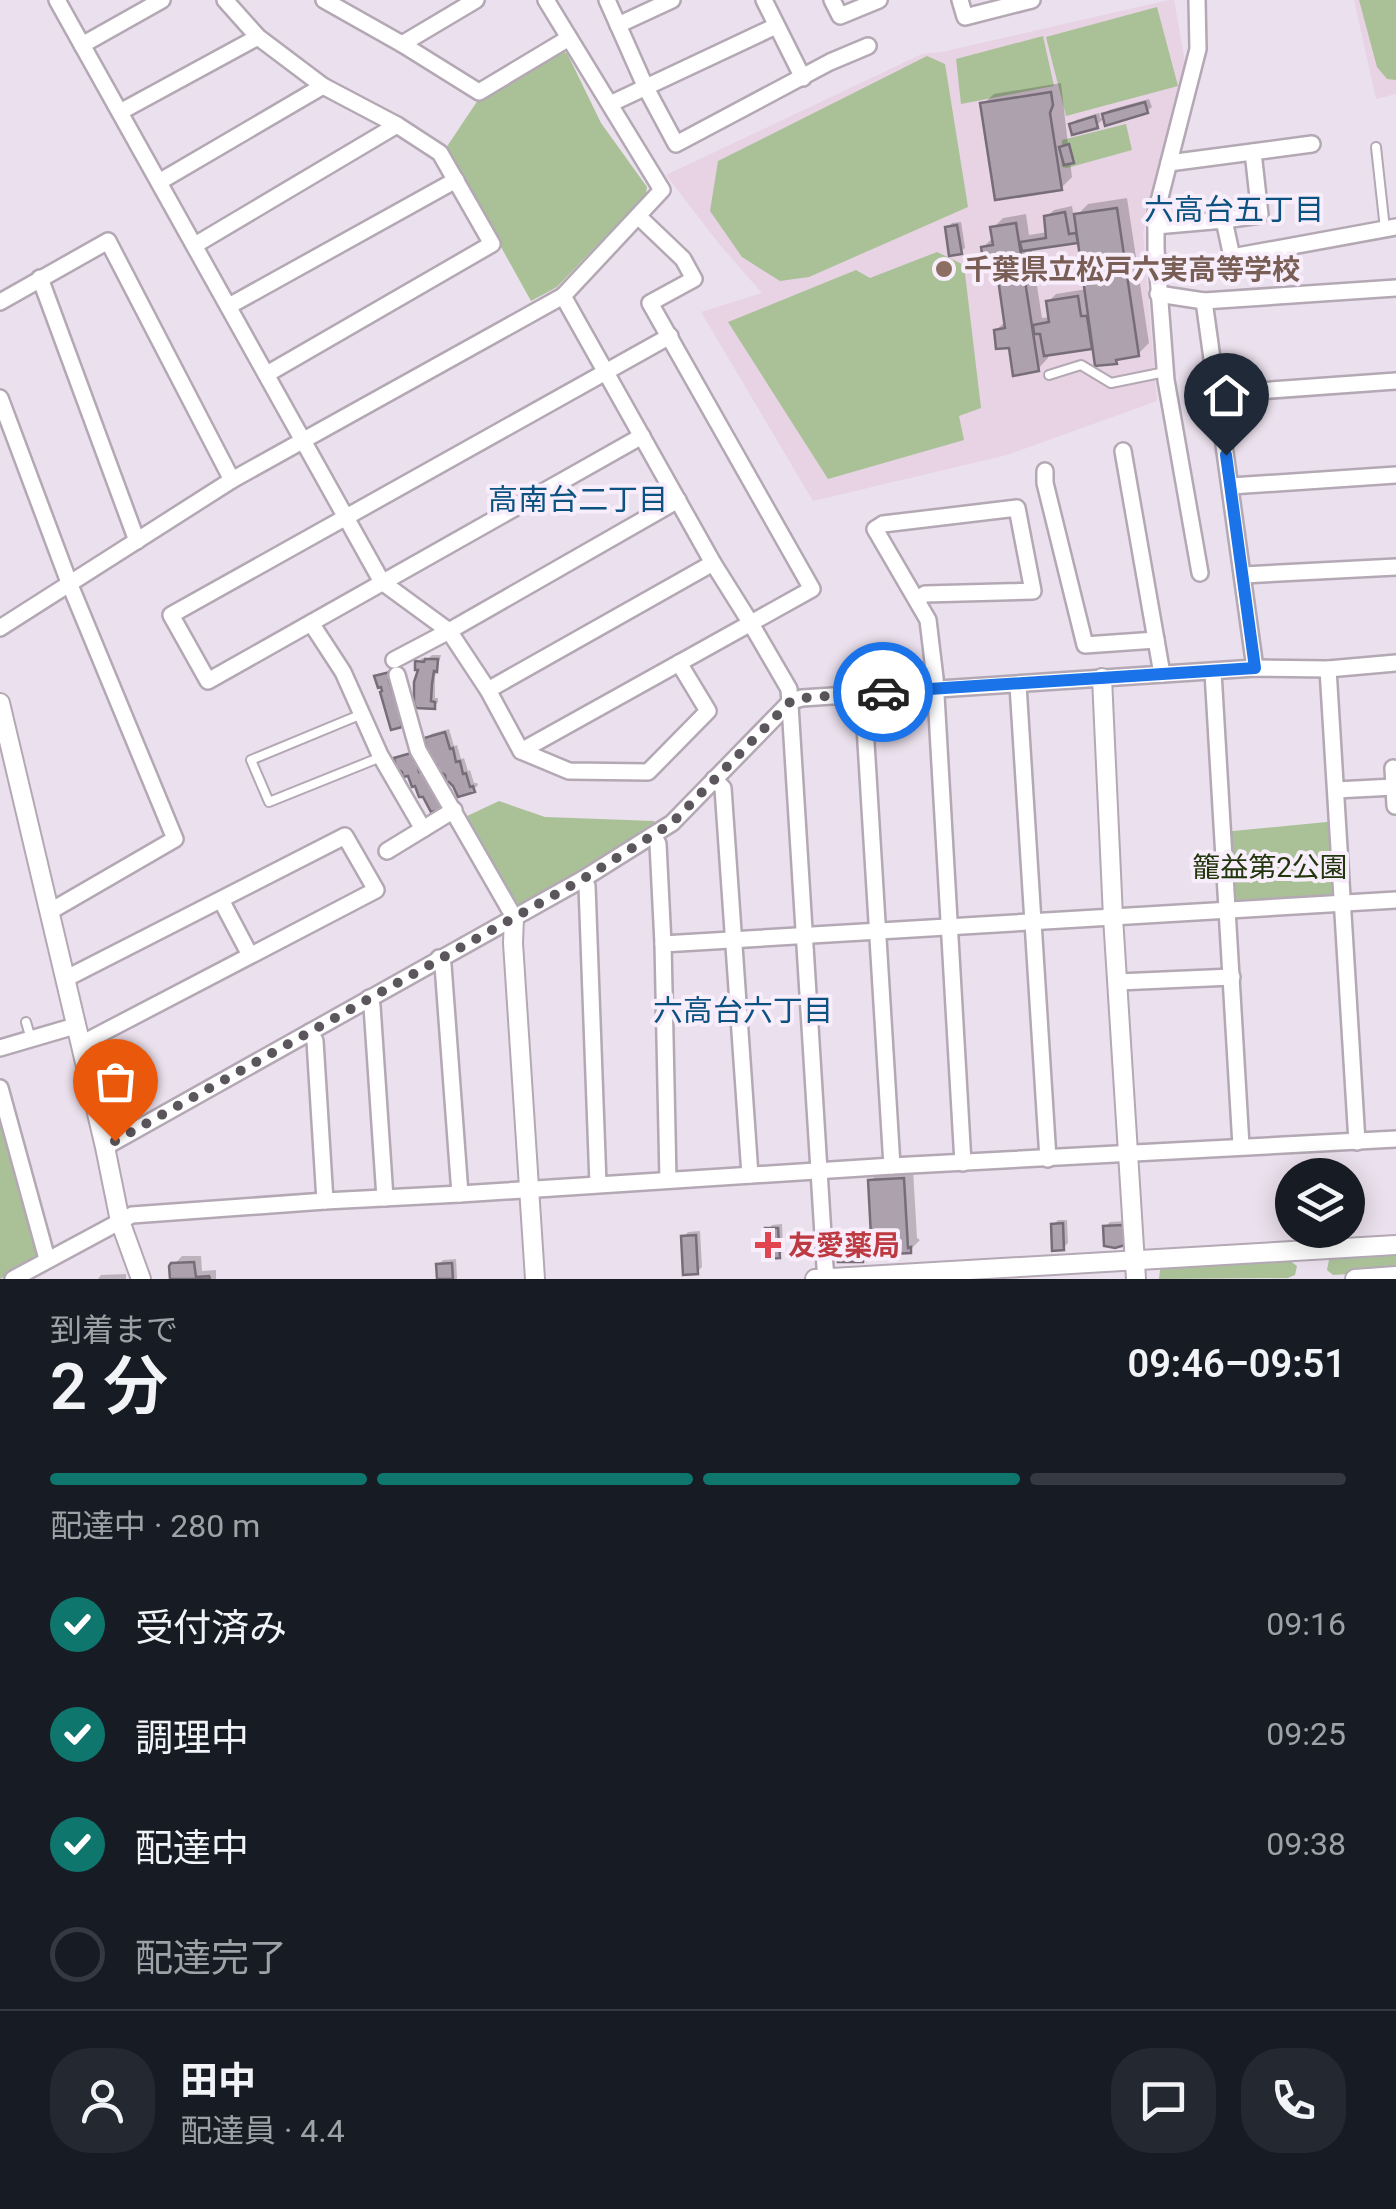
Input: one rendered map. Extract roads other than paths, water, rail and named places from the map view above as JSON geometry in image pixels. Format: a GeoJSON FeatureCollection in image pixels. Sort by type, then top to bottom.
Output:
{"type":"FeatureCollection","features":[{"type":"Feature","properties":{"kind":"street"},"geometry":{"type":"LineString","coordinates":[[57,0],[382,582],[450,631],[521,751],[569,771],[648,772],[708,711],[679,662]]}},
{"type":"Feature","properties":{"kind":"street"},"geometry":{"type":"LineString","coordinates":[[82,45],[162,0]]}},
{"type":"Feature","properties":{"kind":"street"},"geometry":{"type":"LineString","coordinates":[[225,0],[258,37],[323,86],[440,153],[492,244],[266,374]]}},
{"type":"Feature","properties":{"kind":"street"},"geometry":{"type":"LineString","coordinates":[[324,0],[479,92],[569,38]]}},
{"type":"Feature","properties":{"kind":"street"},"geometry":{"type":"LineString","coordinates":[[402,44],[476,0]]}},
{"type":"Feature","properties":{"kind":"street"},"geometry":{"type":"LineString","coordinates":[[0,628],[232,480],[563,296],[662,190],[546,0]]}},
{"type":"Feature","properties":{"kind":"street"},"geometry":{"type":"LineString","coordinates":[[607,0],[676,144],[830,62],[868,46]]}},
{"type":"Feature","properties":{"kind":"street"},"geometry":{"type":"LineString","coordinates":[[618,25],[672,0]]}},
{"type":"Feature","properties":{"kind":"street"},"geometry":{"type":"LineString","coordinates":[[764,0],[803,78]]}},
{"type":"Feature","properties":{"kind":"street"},"geometry":{"type":"LineString","coordinates":[[832,0],[840,16],[879,0]]}},
{"type":"Feature","properties":{"kind":"street"},"geometry":{"type":"LineString","coordinates":[[960,0],[965,16],[1032,0]]}},
{"type":"Feature","properties":{"kind":"street"},"geometry":{"type":"LineString","coordinates":[[1197,0],[1198,49],[1156,213],[1156,226],[1165,372],[1200,573]]}},
{"type":"Feature","properties":{"kind":"street"},"geometry":{"type":"LineString","coordinates":[[610,104],[776,26]]}},
{"type":"Feature","properties":{"kind":"street"},"geometry":{"type":"LineString","coordinates":[[120,112],[258,37]]}},
{"type":"Feature","properties":{"kind":"street"},"geometry":{"type":"LineString","coordinates":[[159,182],[323,86]]}},
{"type":"Feature","properties":{"kind":"street"},"geometry":{"type":"LineString","coordinates":[[195,245],[397,125]]}},
{"type":"Feature","properties":{"kind":"street"},"geometry":{"type":"LineString","coordinates":[[1169,162],[1312,144]]}},
{"type":"Feature","properties":{"kind":"street"},"geometry":{"type":"LineString","coordinates":[[1156,226],[1260,216],[1253,152]]}},
{"type":"Feature","properties":{"kind":"street"},"geometry":{"type":"LineString","coordinates":[[229,306],[456,180]]}},
{"type":"Feature","properties":{"kind":"street"},"geometry":{"type":"LineString","coordinates":[[521,751],[812,588],[650,303],[694,279],[683,259],[638,216]]}},
{"type":"Feature","properties":{"kind":"street"},"geometry":{"type":"LineString","coordinates":[[1224,220],[1232,257],[1391,228]]}},
{"type":"Feature","properties":{"kind":"street"},"geometry":{"type":"LineString","coordinates":[[0,302],[108,241],[232,480]]}},
{"type":"Feature","properties":{"kind":"street"},"geometry":{"type":"LineString","coordinates":[[40,278],[137,541]]}},
{"type":"Feature","properties":{"kind":"street"},"geometry":{"type":"LineString","coordinates":[[1158,294],[1204,301],[1396,288]]}},
{"type":"Feature","properties":{"kind":"street"},"geometry":{"type":"LineString","coordinates":[[563,296],[789,690],[827,1279]]}},
{"type":"Feature","properties":{"kind":"street"},"geometry":{"type":"LineString","coordinates":[[1204,301],[1255,668]]}},
{"type":"Feature","properties":{"kind":"street"},"geometry":{"type":"LineString","coordinates":[[642,436],[208,680],[170,616],[670,336]]}},
{"type":"Feature","properties":{"kind":"street"},"geometry":{"type":"LineString","coordinates":[[1216,394],[1396,381]]}},
{"type":"Feature","properties":{"kind":"street"},"geometry":{"type":"LineString","coordinates":[[0,398],[70,585],[174,839],[50,912]]}},
{"type":"Feature","properties":{"kind":"street"},"geometry":{"type":"LineString","coordinates":[[1123,451],[1162,674]]}},
{"type":"Feature","properties":{"kind":"street"},"geometry":{"type":"LineString","coordinates":[[1045,471],[1085,645],[1156,640]]}},
{"type":"Feature","properties":{"kind":"street"},"geometry":{"type":"LineString","coordinates":[[1230,486],[1396,475]]}},
{"type":"Feature","properties":{"kind":"street"},"geometry":{"type":"LineString","coordinates":[[536,1279],[514,917],[418,750],[395,667],[450,631],[678,500]]}},
{"type":"Feature","properties":{"kind":"street"},"geometry":{"type":"LineString","coordinates":[[917,598],[925,594],[1033,591],[1016,508],[884,524],[876,529],[928,620],[963,1164]]}},
{"type":"Feature","properties":{"kind":"street"},"geometry":{"type":"LineString","coordinates":[[488,690],[713,563]]}},
{"type":"Feature","properties":{"kind":"street"},"geometry":{"type":"LineString","coordinates":[[1243,575],[1396,567]]}},
{"type":"Feature","properties":{"kind":"street"},"geometry":{"type":"LineString","coordinates":[[311,623],[344,672],[381,756],[423,829]]}},
{"type":"Feature","properties":{"kind":"street"},"geometry":{"type":"LineString","coordinates":[[105,1147],[654,836],[672,823],[791,701],[935,688],[1396,663]]}},
{"type":"Feature","properties":{"kind":"street"},"geometry":{"type":"LineString","coordinates":[[1328,668],[1357,1142]]}},
{"type":"Feature","properties":{"kind":"street"},"geometry":{"type":"LineString","coordinates":[[1213,672],[1242,1146]]}},
{"type":"Feature","properties":{"kind":"street"},"geometry":{"type":"LineString","coordinates":[[1102,678],[1136,1270]]}},
{"type":"Feature","properties":{"kind":"street"},"geometry":{"type":"LineString","coordinates":[[1018,685],[1048,1159]]}},
{"type":"Feature","properties":{"kind":"street"},"geometry":{"type":"LineString","coordinates":[[863,694],[892,1166]]}},
{"type":"Feature","properties":{"kind":"street"},"geometry":{"type":"LineString","coordinates":[[0,703],[5,747],[50,912],[120,1221],[140,1279]]}},
{"type":"Feature","properties":{"kind":"street"},"geometry":{"type":"LineString","coordinates":[[1394,768],[1396,806]]}},
{"type":"Feature","properties":{"kind":"street"},"geometry":{"type":"LineString","coordinates":[[714,779],[723,788],[750,1175]]}},
{"type":"Feature","properties":{"kind":"street"},"geometry":{"type":"LineString","coordinates":[[1336,790],[1394,787]]}},
{"type":"Feature","properties":{"kind":"street"},"geometry":{"type":"LineString","coordinates":[[387,851],[454,810]]}},
{"type":"Feature","properties":{"kind":"street"},"geometry":{"type":"LineString","coordinates":[[0,1048],[30,1039],[78,1035],[250,955],[376,890],[345,836],[65,980]]}},
{"type":"Feature","properties":{"kind":"street"},"geometry":{"type":"LineString","coordinates":[[654,836],[658,844],[663,944],[668,1180]]}},
{"type":"Feature","properties":{"kind":"street"},"geometry":{"type":"LineString","coordinates":[[583,879],[587,886],[598,1184]]}},
{"type":"Feature","properties":{"kind":"street"},"geometry":{"type":"LineString","coordinates":[[221,900],[250,955]]}},
{"type":"Feature","properties":{"kind":"street"},"geometry":{"type":"LineString","coordinates":[[663,944],[1396,900]]}},
{"type":"Feature","properties":{"kind":"street"},"geometry":{"type":"LineString","coordinates":[[440,958],[460,1194]]}},
{"type":"Feature","properties":{"kind":"street"},"geometry":{"type":"LineString","coordinates":[[1118,982],[1232,978]]}},
{"type":"Feature","properties":{"kind":"street"},"geometry":{"type":"LineString","coordinates":[[369,998],[385,1198]]}},
{"type":"Feature","properties":{"kind":"street"},"geometry":{"type":"LineString","coordinates":[[310,1032],[315,1041],[325,1201]]}},
{"type":"Feature","properties":{"kind":"street"},"geometry":{"type":"LineString","coordinates":[[0,1088],[48,1258]]}},
{"type":"Feature","properties":{"kind":"street"},"geometry":{"type":"LineString","coordinates":[[13,1279],[132,1215],[892,1166],[1396,1139]]}},
{"type":"Feature","properties":{"kind":"street"},"geometry":{"type":"LineString","coordinates":[[815,1279],[1136,1270],[1396,1245]]}},
{"type":"Feature","properties":{"kind":"street"},"geometry":{"type":"LineString","coordinates":[[1355,1279],[1396,1276]]}},
{"type":"Feature","properties":{"kind":"lane"},"geometry":{"type":"LineString","coordinates":[[1376,147],[1391,228]]}},
{"type":"Feature","properties":{"kind":"lane"},"geometry":{"type":"LineString","coordinates":[[1049,375],[1081,365],[1111,383],[1165,372]]}},
{"type":"Feature","properties":{"kind":"lane"},"geometry":{"type":"LineString","coordinates":[[362,714],[251,760],[263,788],[270,802],[381,756]]}},
{"type":"Feature","properties":{"kind":"lane"},"geometry":{"type":"LineString","coordinates":[[26,1022],[30,1039]]}},
{"type":"Feature","properties":{"kind":"place","name":"千葉県立松戸六実高等学校"},"geometry":{"type":"Point","coordinates":[944,269]}},
{"type":"Feature","properties":{"kind":"place","name":"友愛薬局"},"geometry":{"type":"Point","coordinates":[768,1245]}},
{"type":"Feature","properties":{"kind":"district","name":"六高台五丁目"},"geometry":{"type":"Point","coordinates":[1234,209]}},
{"type":"Feature","properties":{"kind":"district","name":"高南台二丁目"},"geometry":{"type":"Point","coordinates":[578,499]}},
{"type":"Feature","properties":{"kind":"district","name":"六高台六丁目"},"geometry":{"type":"Point","coordinates":[743,1010]}},
{"type":"Feature","properties":{"kind":"park label","name":"籠益第2公園"},"geometry":{"type":"Point","coordinates":[1270,867]}}]}
